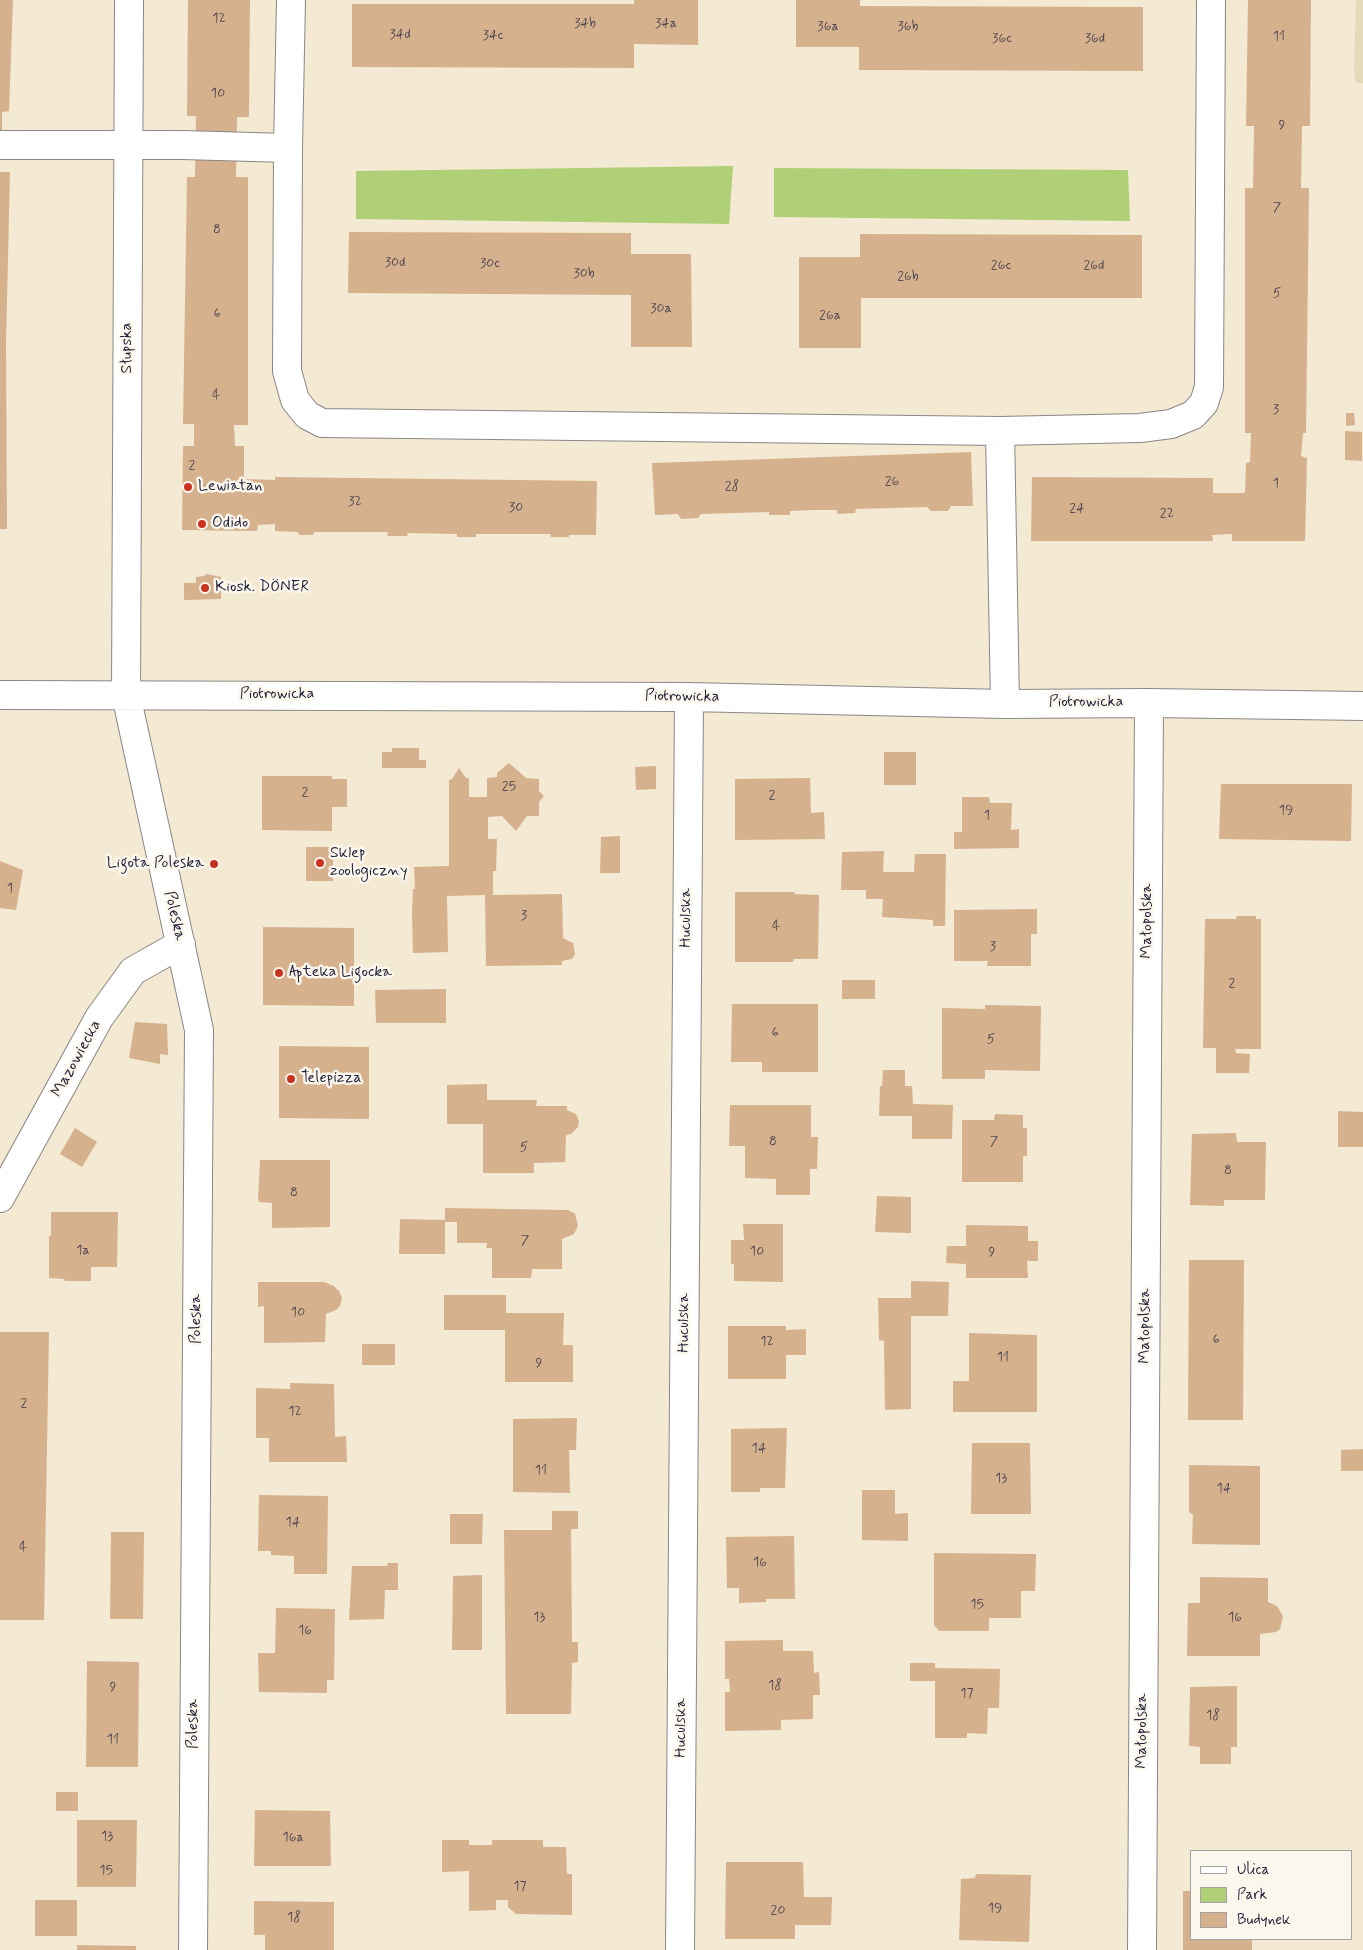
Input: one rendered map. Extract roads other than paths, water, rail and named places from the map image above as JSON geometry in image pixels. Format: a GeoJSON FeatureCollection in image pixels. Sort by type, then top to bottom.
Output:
{"type":"FeatureCollection","features":[{"type":"Feature","properties":{"kind":"street","name":"Słupska"},"geometry":{"type":"LineString","coordinates":[[126,696],[129,0]]}},
{"type":"Feature","properties":{"kind":"street"},"geometry":{"type":"LineString","coordinates":[[290,0],[288,371],[295,400],[308,415],[322,423],[1000,431],[1140,428],[1171,424],[1193,415],[1204,403],[1209,388],[1211,0]]}},
{"type":"Feature","properties":{"kind":"street"},"geometry":{"type":"LineString","coordinates":[[0,146],[128,145],[288,148]]}},
{"type":"Feature","properties":{"kind":"street"},"geometry":{"type":"LineString","coordinates":[[1000,431],[1005,704]]}},
{"type":"Feature","properties":{"kind":"street","name":"Piotrowicka"},"geometry":{"type":"LineString","coordinates":[[0,695],[689,697],[1005,704],[1149,703],[1363,706]]}},
{"type":"Feature","properties":{"kind":"street","name":"Poleska"},"geometry":{"type":"LineString","coordinates":[[126,696],[199,1030],[192,1950]]}},
{"type":"Feature","properties":{"kind":"street","name":"Huculska"},"geometry":{"type":"LineString","coordinates":[[680,1950],[689,697]]}},
{"type":"Feature","properties":{"kind":"street","name":"Małopolska"},"geometry":{"type":"LineString","coordinates":[[1142,1950],[1149,703]]}},
{"type":"Feature","properties":{"kind":"street","name":"Mazowiecka"},"geometry":{"type":"LineString","coordinates":[[0,1198],[99,1018],[133,971],[181,944]]}},
{"type":"Feature","properties":{"kind":"place","name":"Lewiatan"},"geometry":{"type":"Point","coordinates":[188,487]}},
{"type":"Feature","properties":{"kind":"place","name":"Odido"},"geometry":{"type":"Point","coordinates":[202,524]}},
{"type":"Feature","properties":{"kind":"place","name":"Kiosk. DÖNER"},"geometry":{"type":"Point","coordinates":[205,588]}},
{"type":"Feature","properties":{"kind":"place","name":"Sklep zoologiczny"},"geometry":{"type":"Point","coordinates":[320,863]}},
{"type":"Feature","properties":{"kind":"place","name":"Ligota Poleska"},"geometry":{"type":"Point","coordinates":[214,864]}},
{"type":"Feature","properties":{"kind":"place","name":"Apteka Ligocka"},"geometry":{"type":"Point","coordinates":[279,973]}},
{"type":"Feature","properties":{"kind":"place","name":"Telepizza"},"geometry":{"type":"Point","coordinates":[291,1079]}}]}
